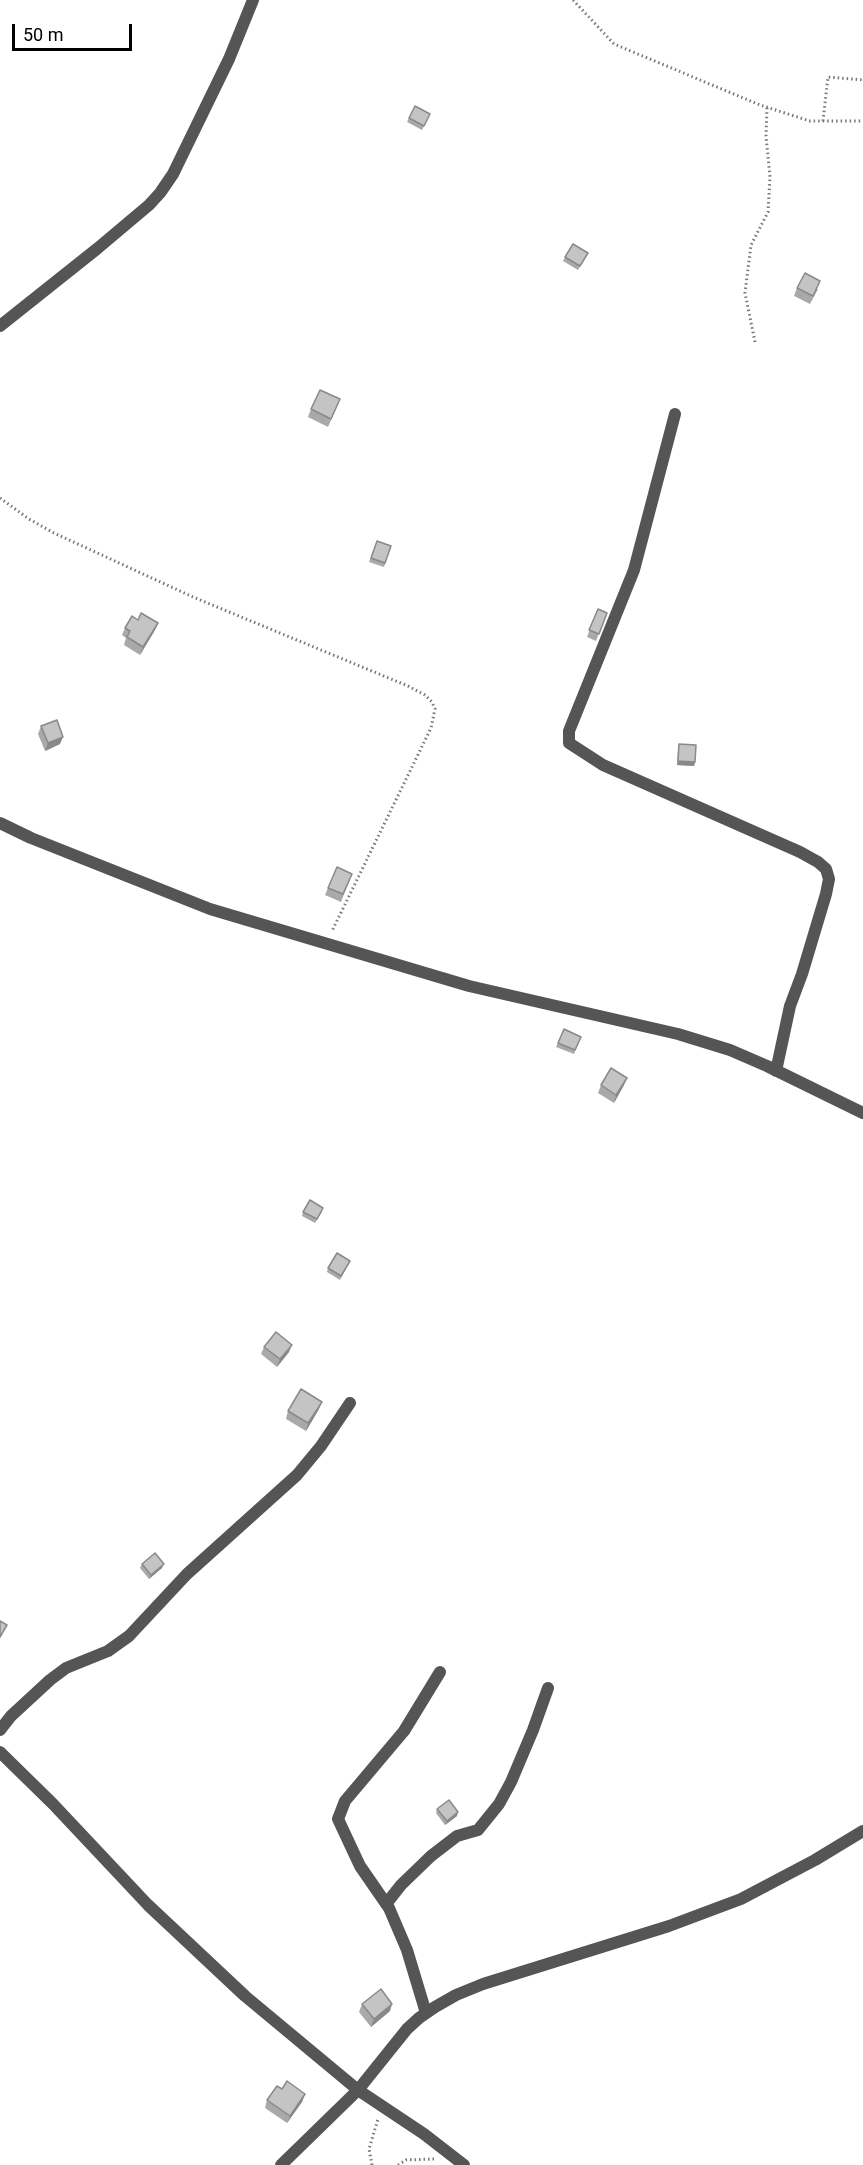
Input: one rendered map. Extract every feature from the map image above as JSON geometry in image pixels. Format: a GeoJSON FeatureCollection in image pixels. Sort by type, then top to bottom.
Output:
{"type":"FeatureCollection","features":[{"type":"Feature","properties":{"kind":"street"},"geometry":{"type":"LineString","coordinates":[[0,326],[98,248],[160,193],[173,174],[229,59],[253,0]]}},
{"type":"Feature","properties":{"kind":"street"},"geometry":{"type":"LineString","coordinates":[[675,414],[634,570],[569,731],[569,743],[603,765],[800,852],[826,869],[829,879],[826,894],[790,1006],[776,1071]]}},
{"type":"Feature","properties":{"kind":"street"},"geometry":{"type":"LineString","coordinates":[[0,823],[31,838],[210,909],[469,986],[678,1034],[730,1050],[863,1113]]}},
{"type":"Feature","properties":{"kind":"street"},"geometry":{"type":"LineString","coordinates":[[0,1730],[11,1716],[66,1668],[108,1651],[129,1636],[187,1574],[297,1475],[321,1446],[350,1403]]}},
{"type":"Feature","properties":{"kind":"street"},"geometry":{"type":"LineString","coordinates":[[426,2013],[407,1950],[386,1904],[360,1866],[338,1818],[345,1800],[404,1731],[440,1672]]}},
{"type":"Feature","properties":{"kind":"street"},"geometry":{"type":"LineString","coordinates":[[386,1904],[401,1885],[431,1856],[457,1836],[478,1830],[499,1804],[534,1730],[548,1688]]}},
{"type":"Feature","properties":{"kind":"street"},"geometry":{"type":"LineString","coordinates":[[0,1752],[202,1958],[358,2090],[424,2134],[464,2165]]}},
{"type":"Feature","properties":{"kind":"street"},"geometry":{"type":"LineString","coordinates":[[281,2165],[358,2090],[407,2030],[426,2013],[456,1995],[483,1984],[669,1926],[741,1899],[815,1860],[863,1831]]}},
{"type":"Feature","properties":{"kind":"path"},"geometry":{"type":"LineString","coordinates":[[573,0],[614,44],[767,107],[810,121],[863,121]]}},
{"type":"Feature","properties":{"kind":"path"},"geometry":{"type":"LineString","coordinates":[[823,121],[828,77],[863,80]]}},
{"type":"Feature","properties":{"kind":"path"},"geometry":{"type":"LineString","coordinates":[[754,342],[745,292],[751,245],[768,212],[770,177],[766,136],[767,107]]}},
{"type":"Feature","properties":{"kind":"path"},"geometry":{"type":"LineString","coordinates":[[0,498],[29,519],[54,533],[193,597],[408,686],[425,695],[432,702],[435,709],[431,728],[326,943]]}},
{"type":"Feature","properties":{"kind":"path"},"geometry":{"type":"LineString","coordinates":[[372,2165],[369,2149],[381,2106]]}},
{"type":"Feature","properties":{"kind":"path"},"geometry":{"type":"LineString","coordinates":[[398,2165],[406,2160],[434,2159],[445,2151]]}},
{"type":"Feature","properties":{"kind":"building"},"geometry":{"type":"Polygon","coordinates":[[[415,106],[430,114],[424,126],[409,118],[415,106]]]}},
{"type":"Feature","properties":{"kind":"building"},"geometry":{"type":"Polygon","coordinates":[[[573,244],[588,253],[580,266],[565,257],[573,244]]]}},
{"type":"Feature","properties":{"kind":"building"},"geometry":{"type":"Polygon","coordinates":[[[805,273],[820,281],[813,296],[797,288],[805,273]]]}},
{"type":"Feature","properties":{"kind":"building"},"geometry":{"type":"Polygon","coordinates":[[[320,390],[340,399],[331,419],[311,409],[320,390]]]}},
{"type":"Feature","properties":{"kind":"building"},"geometry":{"type":"Polygon","coordinates":[[[377,541],[391,546],[385,563],[371,558],[377,541]]]}},
{"type":"Feature","properties":{"kind":"building"},"geometry":{"type":"Polygon","coordinates":[[[598,609],[607,613],[599,634],[589,630],[598,609]]]}},
{"type":"Feature","properties":{"kind":"building"},"geometry":{"type":"Polygon","coordinates":[[[141,613],[158,623],[143,647],[127,637],[130,631],[125,628],[132,616],[138,620],[141,613]]]}},
{"type":"Feature","properties":{"kind":"building"},"geometry":{"type":"Polygon","coordinates":[[[57,720],[63,737],[48,743],[41,726],[57,720]]]}},
{"type":"Feature","properties":{"kind":"building"},"geometry":{"type":"Polygon","coordinates":[[[679,744],[696,745],[695,762],[678,761],[679,744]]]}},
{"type":"Feature","properties":{"kind":"building"},"geometry":{"type":"Polygon","coordinates":[[[337,867],[352,874],[343,894],[328,888],[337,867]]]}},
{"type":"Feature","properties":{"kind":"building"},"geometry":{"type":"Polygon","coordinates":[[[564,1029],[581,1037],[575,1050],[558,1043],[564,1029]]]}},
{"type":"Feature","properties":{"kind":"building"},"geometry":{"type":"Polygon","coordinates":[[[611,1068],[627,1078],[616,1095],[601,1085],[611,1068]]]}},
{"type":"Feature","properties":{"kind":"building"},"geometry":{"type":"Polygon","coordinates":[[[310,1200],[323,1208],[317,1219],[303,1212],[310,1200]]]}},
{"type":"Feature","properties":{"kind":"building"},"geometry":{"type":"Polygon","coordinates":[[[337,1253],[350,1261],[341,1276],[328,1268],[337,1253]]]}},
{"type":"Feature","properties":{"kind":"building"},"geometry":{"type":"Polygon","coordinates":[[[276,1332],[292,1345],[280,1359],[264,1347],[276,1332]]]}},
{"type":"Feature","properties":{"kind":"building"},"geometry":{"type":"Polygon","coordinates":[[[301,1389],[322,1402],[308,1423],[288,1411],[301,1389]]]}},
{"type":"Feature","properties":{"kind":"building"},"geometry":{"type":"Polygon","coordinates":[[[155,1553],[164,1564],[151,1575],[142,1564],[155,1553]]]}},
{"type":"Feature","properties":{"kind":"building"},"geometry":{"type":"Polygon","coordinates":[[[0,1621],[7,1625],[0,1637],[0,1621]]]}},
{"type":"Feature","properties":{"kind":"building"},"geometry":{"type":"Polygon","coordinates":[[[449,1800],[458,1812],[447,1821],[437,1809],[449,1800]]]}},
{"type":"Feature","properties":{"kind":"building"},"geometry":{"type":"Polygon","coordinates":[[[381,1989],[392,2004],[374,2019],[362,2004],[381,1989]]]}},
{"type":"Feature","properties":{"kind":"building"},"geometry":{"type":"Polygon","coordinates":[[[287,2081],[305,2094],[290,2116],[267,2100],[277,2086],[282,2089],[287,2081]]]}}]}
